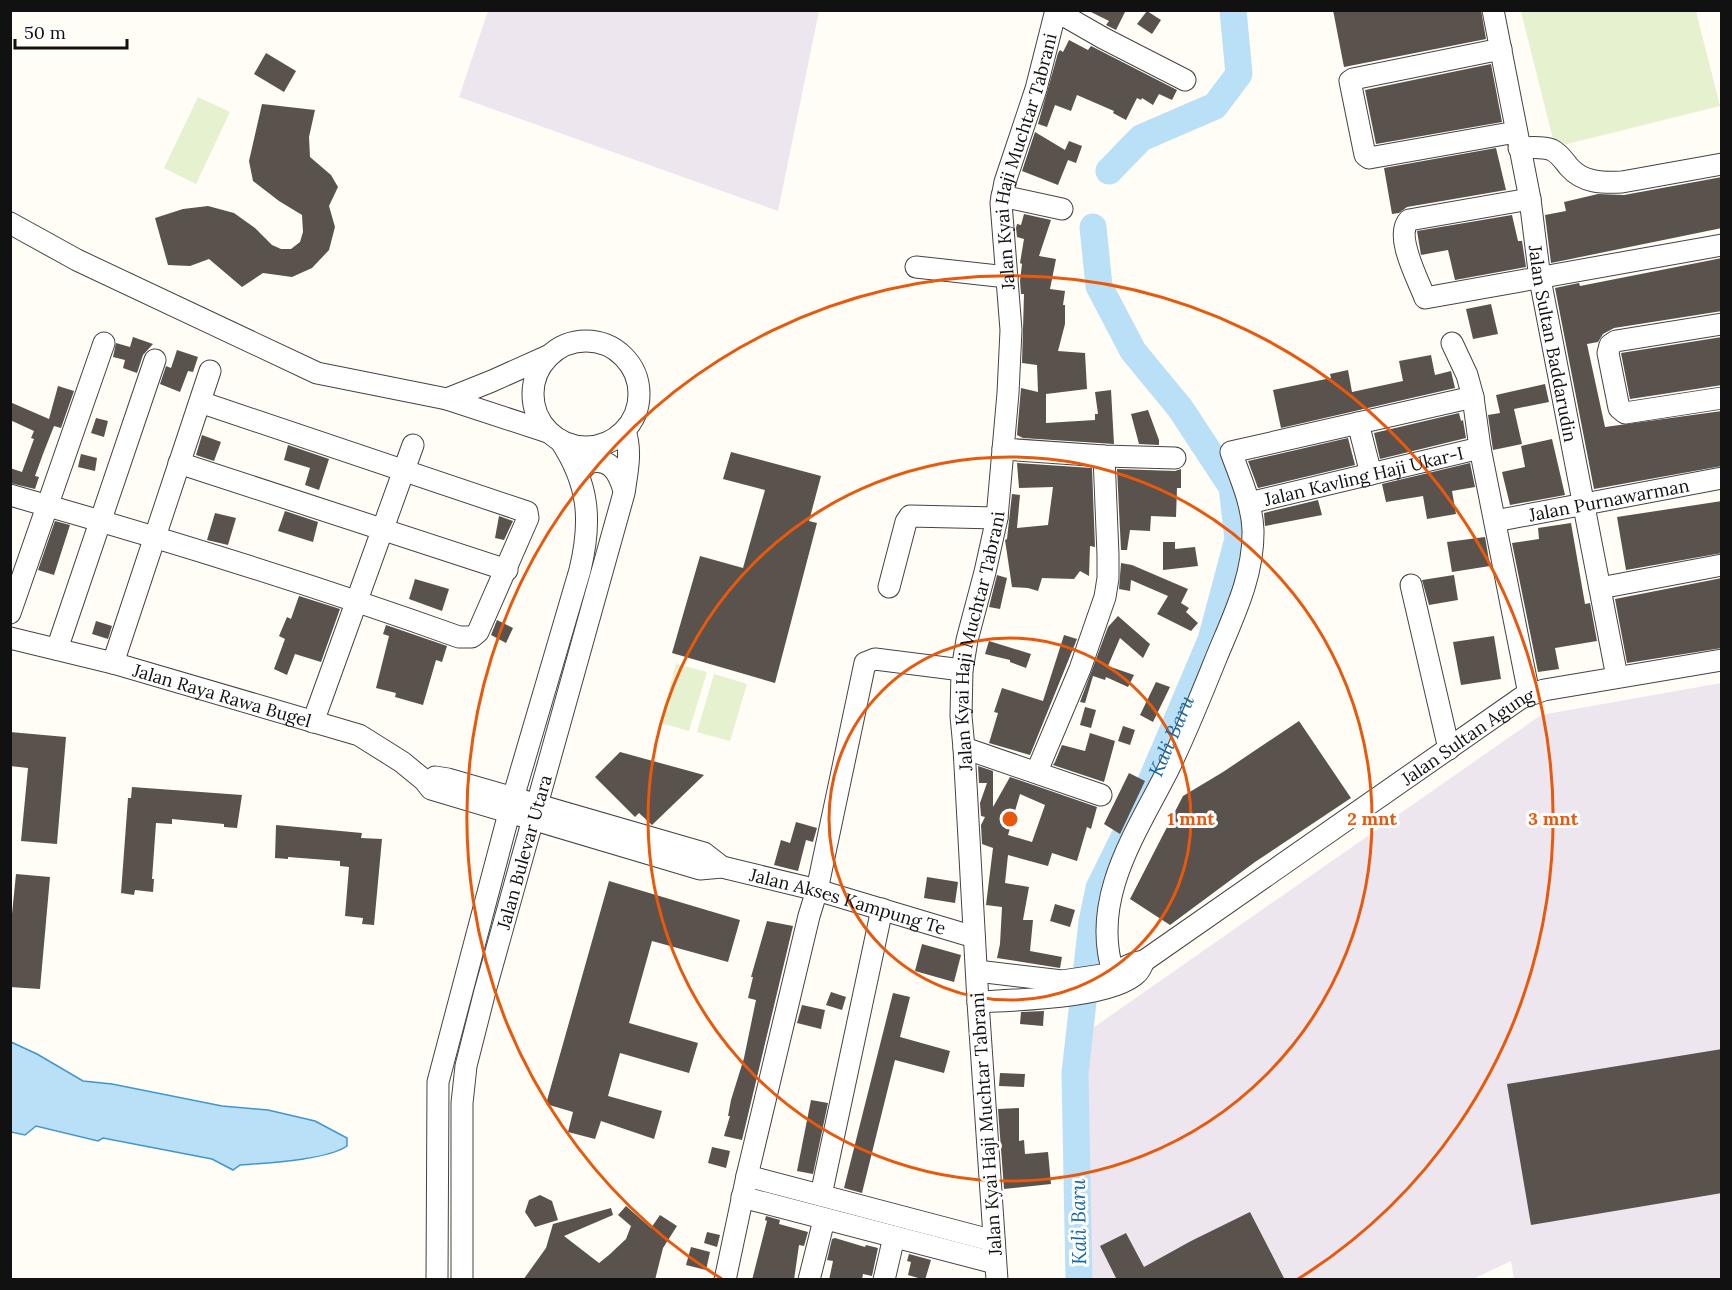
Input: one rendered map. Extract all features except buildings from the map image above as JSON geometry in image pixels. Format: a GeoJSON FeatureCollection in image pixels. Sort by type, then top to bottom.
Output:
{"type":"FeatureCollection","features":[{"type":"Feature","properties":{"kind":"street","name":"Jalan Sultan Baddarudin"},"geometry":{"type":"LineString","coordinates":[[1494,10],[1530,200],[1540,279],[1617,677]]}},
{"type":"Feature","properties":{"kind":"street"},"geometry":{"type":"LineString","coordinates":[[1056,11],[1185,80]]}},
{"type":"Feature","properties":{"kind":"street","name":"Jalan Kyai Haji Muchtar Tabrani"},"geometry":{"type":"LineString","coordinates":[[996,1271],[961,716],[962,670],[967,640],[986,572],[997,518],[1003,449],[1011,342],[1001,221],[1002,196],[1036,89],[1056,11]]}},
{"type":"Feature","properties":{"kind":"street"},"geometry":{"type":"LineString","coordinates":[[1501,49],[1350,81],[1365,155],[1373,158],[1517,140],[1552,150],[1561,156],[1572,170],[1586,179],[1607,183],[1722,164]]}},
{"type":"Feature","properties":{"kind":"street"},"geometry":{"type":"LineString","coordinates":[[1002,196],[1062,209]]}},
{"type":"Feature","properties":{"kind":"street"},"geometry":{"type":"LineString","coordinates":[[1530,200],[1414,218],[1404,227],[1403,240],[1425,298],[1722,245]]}},
{"type":"Feature","properties":{"kind":"street"},"geometry":{"type":"LineString","coordinates":[[10,223],[77,260],[317,373],[447,399],[554,436],[576,446],[594,447],[611,442],[625,431],[637,411],[640,388],[632,366],[625,357],[605,344],[594,341],[570,343],[550,355],[447,399]]}},
{"type":"Feature","properties":{"kind":"street"},"geometry":{"type":"LineString","coordinates":[[916,267],[1007,277]]}},
{"type":"Feature","properties":{"kind":"street"},"geometry":{"type":"LineString","coordinates":[[1722,324],[1616,341],[1610,345],[1608,353],[1619,408],[1622,412],[1633,413],[1722,398]]}},
{"type":"Feature","properties":{"kind":"street"},"geometry":{"type":"LineString","coordinates":[[10,613],[104,343]]}},
{"type":"Feature","properties":{"kind":"street"},"geometry":{"type":"LineString","coordinates":[[1452,343],[1467,375],[1473,397],[1480,448],[1529,694]]}},
{"type":"Feature","properties":{"kind":"street"},"geometry":{"type":"LineString","coordinates":[[550,355],[536,375],[533,393],[536,411],[554,436]]}},
{"type":"Feature","properties":{"kind":"street"},"geometry":{"type":"LineString","coordinates":[[57,650],[155,360]]}},
{"type":"Feature","properties":{"kind":"street"},"geometry":{"type":"LineString","coordinates":[[112,663],[210,371]]}},
{"type":"Feature","properties":{"kind":"street"},"geometry":{"type":"LineString","coordinates":[[1112,977],[1107,951],[1108,908],[1112,887],[1147,807],[1168,770],[1205,688],[1245,585],[1251,561],[1253,529],[1249,502],[1231,452],[1473,397]]}},
{"type":"Feature","properties":{"kind":"street"},"geometry":{"type":"LineString","coordinates":[[10,495],[154,536],[357,600],[459,637],[470,638],[478,632],[507,570],[528,518],[527,512],[200,402]]}},
{"type":"Feature","properties":{"kind":"street"},"geometry":{"type":"LineString","coordinates":[[1358,423],[1371,474]]}},
{"type":"Feature","properties":{"kind":"street","name":"Jalan Bulevar Utara"},"geometry":{"type":"LineString","coordinates":[[462,1280],[464,1075],[624,493],[629,454],[625,431]]}},
{"type":"Feature","properties":{"kind":"street","name":"Jalan Bulevar Utara"},"geometry":{"type":"LineString","coordinates":[[437,1280],[438,1082],[511,806],[584,554],[587,511],[579,474],[571,458],[554,436]]}},
{"type":"Feature","properties":{"kind":"street"},"geometry":{"type":"LineString","coordinates":[[313,722],[413,445]]}},
{"type":"Feature","properties":{"kind":"street","name":"Jalan Kavling Haji Ukar-I"},"geometry":{"type":"LineString","coordinates":[[1249,502],[1480,448]]}},
{"type":"Feature","properties":{"kind":"street"},"geometry":{"type":"LineString","coordinates":[[1003,449],[1174,458]]}},
{"type":"Feature","properties":{"kind":"street"},"geometry":{"type":"LineString","coordinates":[[1036,771],[1080,669],[1107,586],[1104,456]]}},
{"type":"Feature","properties":{"kind":"street"},"geometry":{"type":"LineString","coordinates":[[579,474],[588,463],[602,461],[610,464],[620,480],[624,493]]}},
{"type":"Feature","properties":{"kind":"street"},"geometry":{"type":"LineString","coordinates":[[179,463],[507,570]]}},
{"type":"Feature","properties":{"kind":"street","name":"Jalan Purnawarman"},"geometry":{"type":"LineString","coordinates":[[1495,521],[1722,478]]}},
{"type":"Feature","properties":{"kind":"street"},"geometry":{"type":"LineString","coordinates":[[889,587],[908,517],[911,515],[997,518]]}},
{"type":"Feature","properties":{"kind":"street"},"geometry":{"type":"LineString","coordinates":[[1600,588],[1722,565]]}},
{"type":"Feature","properties":{"kind":"street"},"geometry":{"type":"LineString","coordinates":[[1411,585],[1449,749]]}},
{"type":"Feature","properties":{"kind":"street","name":"Jalan Raya Rawa Bugel"},"geometry":{"type":"LineString","coordinates":[[10,638],[112,663],[359,735],[424,780],[431,789],[536,812]]}},
{"type":"Feature","properties":{"kind":"street"},"geometry":{"type":"LineString","coordinates":[[725,1280],[742,1197],[817,890],[865,663],[876,659],[962,670]]}},
{"type":"Feature","properties":{"kind":"street","name":"Jalan Sultan Agung"},"geometry":{"type":"LineString","coordinates":[[1064,989],[1112,977],[1134,963],[1151,957],[1514,702],[1529,694],[1722,660]]}},
{"type":"Feature","properties":{"kind":"street"},"geometry":{"type":"LineString","coordinates":[[964,748],[1101,795]]}},
{"type":"Feature","properties":{"kind":"street","name":"Jalan Akses Kampung Te"},"geometry":{"type":"LineString","coordinates":[[536,812],[700,869],[722,867],[817,890],[974,937]]}},
{"type":"Feature","properties":{"kind":"street"},"geometry":{"type":"LineString","coordinates":[[821,1195],[882,909]]}},
{"type":"Feature","properties":{"kind":"street"},"geometry":{"type":"LineString","coordinates":[[977,971],[1064,989]]}},
{"type":"Feature","properties":{"kind":"street"},"geometry":{"type":"LineString","coordinates":[[978,1002],[1064,989]]}},
{"type":"Feature","properties":{"kind":"street"},"geometry":{"type":"LineString","coordinates":[[747,1176],[994,1241]]}},
{"type":"Feature","properties":{"kind":"street"},"geometry":{"type":"LineString","coordinates":[[742,1197],[894,1237],[996,1271]]}},
{"type":"Feature","properties":{"kind":"street"},"geometry":{"type":"LineString","coordinates":[[809,1280],[824,1220]]}},
{"type":"Feature","properties":{"kind":"street"},"geometry":{"type":"LineString","coordinates":[[884,1280],[894,1237]]}},
{"type":"Feature","properties":{"kind":"shaded area"},"geometry":{"type":"Polygon","coordinates":[[[488,11],[819,11],[778,211],[459,97],[488,11]]]}},
{"type":"Feature","properties":{"kind":"shaded area"},"geometry":{"type":"Polygon","coordinates":[[[1721,683],[1721,1279],[1514,1279],[1511,1261],[1471,1280],[1081,1280],[1072,1208],[1087,1032],[1541,715],[1721,683]]]}},
{"type":"Feature","properties":{"kind":"green space"},"geometry":{"type":"Polygon","coordinates":[[[1529,10],[1696,11],[1720,106],[1555,147],[1521,12],[1529,10]]]}},
{"type":"Feature","properties":{"kind":"green space"},"geometry":{"type":"Polygon","coordinates":[[[198,97],[230,112],[196,184],[164,168],[198,97]]]}},
{"type":"Feature","properties":{"kind":"green space"},"geometry":{"type":"Polygon","coordinates":[[[676,664],[707,672],[689,731],[660,723],[676,664]]]}},
{"type":"Feature","properties":{"kind":"green space"},"geometry":{"type":"Polygon","coordinates":[[[714,674],[747,684],[730,741],[697,732],[714,674]]]}},
{"type":"Feature","properties":{"kind":"water"},"geometry":{"type":"Polygon","coordinates":[[[11,1042],[37,1054],[83,1081],[112,1084],[222,1106],[268,1110],[315,1121],[347,1138],[347,1146],[326,1155],[240,1165],[233,1170],[212,1159],[103,1138],[98,1141],[36,1126],[25,1135],[11,1132],[11,1042]]]}},
{"type":"Feature","properties":{"kind":"waterway","name":"Kali Baru"},"geometry":{"type":"LineString","coordinates":[[1109,171],[1141,138],[1215,106],[1239,74],[1233,10]]}},
{"type":"Feature","properties":{"kind":"waterway","name":"Kali Baru"},"geometry":{"type":"LineString","coordinates":[[1079,1280],[1075,1073],[1092,922],[1099,888],[1146,793],[1211,640],[1238,539],[1232,487],[1180,408],[1133,351],[1099,286],[1093,227]]}}]}
